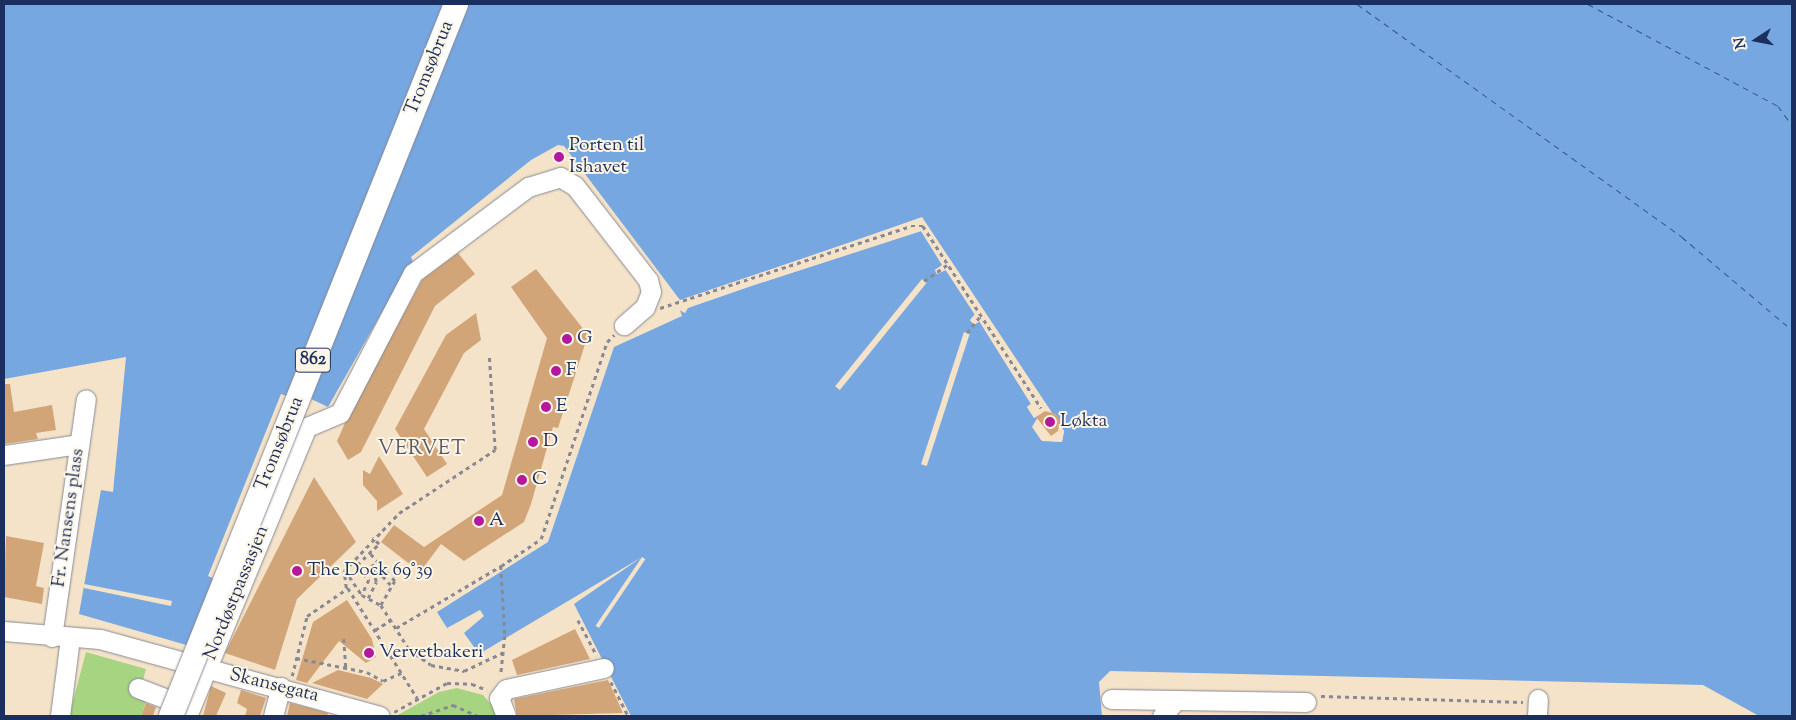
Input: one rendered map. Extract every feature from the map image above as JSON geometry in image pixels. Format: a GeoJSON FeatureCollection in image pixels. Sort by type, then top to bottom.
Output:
{"type":"FeatureCollection","features":[{"type":"Feature","properties":{"kind":"main road","name":"Tromsøbrua"},"geometry":{"type":"LineString","coordinates":[[183,713],[456,4]]}},
{"type":"Feature","properties":{"kind":"street","name":"Nordøstpassasjen"},"geometry":{"type":"LineString","coordinates":[[206,670],[307,427],[340,413],[413,273],[528,186],[560,178],[575,186],[648,280],[651,292],[646,303]]}},
{"type":"Feature","properties":{"kind":"street"},"geometry":{"type":"LineString","coordinates":[[624,326],[646,303]]}},
{"type":"Feature","properties":{"kind":"street","name":"Fr. Nansens plass"},"geometry":{"type":"LineString","coordinates":[[60,716],[66,674],[61,638],[86,399]]}},
{"type":"Feature","properties":{"kind":"street"},"geometry":{"type":"LineString","coordinates":[[4,455],[80,444]]}},
{"type":"Feature","properties":{"kind":"street"},"geometry":{"type":"LineString","coordinates":[[4,631],[61,638]]}},
{"type":"Feature","properties":{"kind":"street","name":"Skansegata"},"geometry":{"type":"LineString","coordinates":[[61,638],[100,639],[206,670],[285,688],[380,715]]}},
{"type":"Feature","properties":{"kind":"street"},"geometry":{"type":"LineString","coordinates":[[506,716],[499,698],[506,689],[604,668]]}},
{"type":"Feature","properties":{"kind":"street"},"geometry":{"type":"LineString","coordinates":[[138,688],[183,713],[206,670]]}},
{"type":"Feature","properties":{"kind":"street"},"geometry":{"type":"LineString","coordinates":[[273,716],[285,688]]}},
{"type":"Feature","properties":{"kind":"street"},"geometry":{"type":"LineString","coordinates":[[1111,699],[1308,699]]}},
{"type":"Feature","properties":{"kind":"street"},"geometry":{"type":"LineString","coordinates":[[1162,716],[1176,700]]}},
{"type":"Feature","properties":{"kind":"path"},"geometry":{"type":"LineString","coordinates":[[646,303],[662,309],[679,305],[917,225],[923,226],[1041,408]]}},
{"type":"Feature","properties":{"kind":"path"},"geometry":{"type":"LineString","coordinates":[[924,281],[948,264]]}},
{"type":"Feature","properties":{"kind":"path"},"geometry":{"type":"LineString","coordinates":[[967,333],[982,315]]}},
{"type":"Feature","properties":{"kind":"path"},"geometry":{"type":"LineString","coordinates":[[396,628],[501,566],[541,539],[607,342],[624,326]]}},
{"type":"Feature","properties":{"kind":"path"},"geometry":{"type":"LineString","coordinates":[[418,699],[346,588],[345,570],[372,538],[399,513],[495,450],[489,355]]}},
{"type":"Feature","properties":{"kind":"path"},"geometry":{"type":"LineString","coordinates":[[357,565],[380,544],[372,538]]}},
{"type":"Feature","properties":{"kind":"path"},"geometry":{"type":"LineString","coordinates":[[371,554],[394,581],[381,605]]}},
{"type":"Feature","properties":{"kind":"path"},"geometry":{"type":"LineString","coordinates":[[353,561],[369,580],[362,595]]}},
{"type":"Feature","properties":{"kind":"path"},"geometry":{"type":"LineString","coordinates":[[368,598],[376,582],[372,564],[392,586]]}},
{"type":"Feature","properties":{"kind":"path"},"geometry":{"type":"LineString","coordinates":[[380,715],[398,711],[446,683],[460,682],[499,698],[505,636],[501,566]]}},
{"type":"Feature","properties":{"kind":"path"},"geometry":{"type":"LineString","coordinates":[[345,570],[362,595],[381,605],[409,649],[439,667],[464,670],[504,652]]}},
{"type":"Feature","properties":{"kind":"path"},"geometry":{"type":"LineString","coordinates":[[285,688],[296,658],[307,616],[346,588]]}},
{"type":"Feature","properties":{"kind":"path"},"geometry":{"type":"LineString","coordinates":[[375,630],[391,620]]}},
{"type":"Feature","properties":{"kind":"path"},"geometry":{"type":"LineString","coordinates":[[344,639],[346,670]]}},
{"type":"Feature","properties":{"kind":"path"},"geometry":{"type":"LineString","coordinates":[[296,658],[346,670],[367,672],[383,681],[402,673]]}},
{"type":"Feature","properties":{"kind":"path"},"geometry":{"type":"LineString","coordinates":[[1308,699],[1538,706]]}},
{"type":"Feature","properties":{"kind":"path"},"geometry":{"type":"LineString","coordinates":[[421,716],[452,705],[478,716]]}},
{"type":"Feature","properties":{"kind":"green space"},"geometry":{"type":"Polygon","coordinates":[[[86,652],[146,669],[139,695],[147,699],[141,716],[69,716],[86,652]]]}},
{"type":"Feature","properties":{"kind":"green space"},"geometry":{"type":"Polygon","coordinates":[[[457,688],[483,695],[501,716],[396,716],[439,692],[457,688]]]}},
{"type":"Feature","properties":{"kind":"water"},"geometry":{"type":"Polygon","coordinates":[[[4,4],[1792,4],[1792,716],[1759,716],[1703,685],[1110,671],[1099,682],[1102,716],[631,716],[574,604],[642,557],[479,654],[464,633],[484,616],[480,610],[447,628],[437,612],[548,542],[614,347],[682,316],[680,310],[685,313],[687,308],[921,231],[943,265],[935,270],[937,274],[945,269],[975,315],[970,320],[974,324],[979,321],[1031,404],[1027,407],[1034,418],[1039,415],[1033,427],[1041,440],[1062,442],[1064,431],[922,218],[680,300],[564,146],[558,145],[531,160],[411,257],[415,267],[402,277],[328,407],[309,398],[306,403],[281,394],[208,576],[231,586],[190,646],[79,614],[101,490],[113,492],[126,357],[4,379],[4,4]]]}},
{"type":"Feature","properties":{"kind":"pier"},"geometry":{"type":"Polygon","coordinates":[[[922,217],[1064,431],[1062,442],[1042,441],[1032,427],[1039,415],[1034,418],[1027,407],[1031,404],[980,321],[974,325],[970,320],[975,314],[946,270],[937,274],[935,270],[942,265],[921,231],[751,286],[688,308],[685,313],[680,310],[750,283],[922,228],[945,264],[940,270],[948,268],[978,313],[974,320],[981,319],[1033,403],[1034,415],[1041,414],[1036,428],[1042,437],[1061,440],[1062,432],[921,220],[680,302],[922,217]]]}},
{"type":"Feature","properties":{"kind":"pier"},"geometry":{"type":"Polygon","coordinates":[[[922,279],[927,283],[840,390],[835,386],[922,279]]]}},
{"type":"Feature","properties":{"kind":"pier"},"geometry":{"type":"Polygon","coordinates":[[[964,332],[970,334],[927,466],[921,464],[964,332]]]}},
{"type":"Feature","properties":{"kind":"pier"},"geometry":{"type":"Polygon","coordinates":[[[642,557],[645,559],[599,628],[596,626],[642,557]]]}},
{"type":"Feature","properties":{"kind":"pier"},"geometry":{"type":"Polygon","coordinates":[[[84,584],[172,601],[171,606],[84,588],[84,584]]]}},
{"type":"Feature","properties":{"kind":"building"},"geometry":{"type":"Polygon","coordinates":[[[458,253],[475,274],[435,306],[361,452],[348,460],[337,441],[345,423],[422,280],[458,253]]]}},
{"type":"Feature","properties":{"kind":"building"},"geometry":{"type":"Polygon","coordinates":[[[536,269],[588,335],[558,428],[553,427],[531,504],[524,522],[464,561],[441,544],[420,572],[381,542],[394,525],[424,547],[502,495],[547,338],[511,287],[536,269]]]}},
{"type":"Feature","properties":{"kind":"building"},"geometry":{"type":"Polygon","coordinates":[[[476,313],[481,340],[464,353],[424,429],[447,464],[427,477],[395,429],[446,335],[476,313]]]}},
{"type":"Feature","properties":{"kind":"building"},"geometry":{"type":"Polygon","coordinates":[[[4,384],[10,384],[14,412],[52,405],[56,430],[36,433],[38,439],[4,444],[4,384]]]}},
{"type":"Feature","properties":{"kind":"building","name":"Løkta"},"geometry":{"type":"Polygon","coordinates":[[[1045,411],[1056,414],[1060,420],[1058,431],[1051,436],[1036,417],[1045,411]]]}},
{"type":"Feature","properties":{"kind":"building"},"geometry":{"type":"Polygon","coordinates":[[[379,456],[403,494],[377,511],[377,501],[363,485],[363,470],[370,474],[379,456]]]}},
{"type":"Feature","properties":{"kind":"building","name":"The Dock 69°39"},"geometry":{"type":"Polygon","coordinates":[[[314,477],[356,542],[297,599],[275,670],[225,653],[314,477]]]}},
{"type":"Feature","properties":{"kind":"building"},"geometry":{"type":"Polygon","coordinates":[[[6,536],[44,543],[36,586],[44,588],[42,604],[4,597],[6,536]]]}},
{"type":"Feature","properties":{"kind":"building"},"geometry":{"type":"Polygon","coordinates":[[[347,600],[372,639],[376,657],[366,663],[339,641],[307,683],[296,680],[313,622],[347,600]]]}},
{"type":"Feature","properties":{"kind":"building"},"geometry":{"type":"Polygon","coordinates":[[[575,629],[590,659],[517,675],[512,660],[575,629]]]}},
{"type":"Feature","properties":{"kind":"building"},"geometry":{"type":"Polygon","coordinates":[[[338,670],[371,678],[383,684],[367,699],[312,683],[338,670]]]}},
{"type":"Feature","properties":{"kind":"building"},"geometry":{"type":"Polygon","coordinates":[[[608,680],[623,713],[517,716],[514,699],[608,680]]]}},
{"type":"Feature","properties":{"kind":"building"},"geometry":{"type":"Polygon","coordinates":[[[211,686],[226,693],[216,716],[203,716],[211,686]]]}},
{"type":"Feature","properties":{"kind":"building"},"geometry":{"type":"Polygon","coordinates":[[[241,690],[266,698],[260,716],[245,716],[247,709],[237,703],[241,690]]]}},
{"type":"Feature","properties":{"kind":"building"},"geometry":{"type":"Polygon","coordinates":[[[146,703],[156,707],[153,716],[141,716],[146,703]]]}},
{"type":"Feature","properties":{"kind":"building"},"geometry":{"type":"Polygon","coordinates":[[[290,703],[328,713],[327,716],[287,716],[290,703]]]}},
{"type":"Feature","properties":{"kind":"ferry route"},"geometry":{"type":"LineString","coordinates":[[1357,4],[1682,237],[1792,330]]}},
{"type":"Feature","properties":{"kind":"ferry route"},"geometry":{"type":"LineString","coordinates":[[1588,4],[1778,106],[1792,125]]}},
{"type":"Feature","properties":{"kind":"place","name":"Porten til Ishavet"},"geometry":{"type":"Point","coordinates":[559,157]}},
{"type":"Feature","properties":{"kind":"place","name":"G"},"geometry":{"type":"Point","coordinates":[567,339]}},
{"type":"Feature","properties":{"kind":"place","name":"F"},"geometry":{"type":"Point","coordinates":[556,371]}},
{"type":"Feature","properties":{"kind":"place","name":"E"},"geometry":{"type":"Point","coordinates":[546,407]}},
{"type":"Feature","properties":{"kind":"place","name":"Løkta"},"geometry":{"type":"Point","coordinates":[1050,422]}},
{"type":"Feature","properties":{"kind":"place","name":"D"},"geometry":{"type":"Point","coordinates":[533,442]}},
{"type":"Feature","properties":{"kind":"place","name":"C"},"geometry":{"type":"Point","coordinates":[522,480]}},
{"type":"Feature","properties":{"kind":"place","name":"A"},"geometry":{"type":"Point","coordinates":[479,521]}},
{"type":"Feature","properties":{"kind":"place","name":"The Dock 69°39"},"geometry":{"type":"Point","coordinates":[297,571]}},
{"type":"Feature","properties":{"kind":"place","name":"Vervetbakeri"},"geometry":{"type":"Point","coordinates":[369,653]}},
{"type":"Feature","properties":{"kind":"district","name":"VERVET"},"geometry":{"type":"Point","coordinates":[422,449]}}]}
